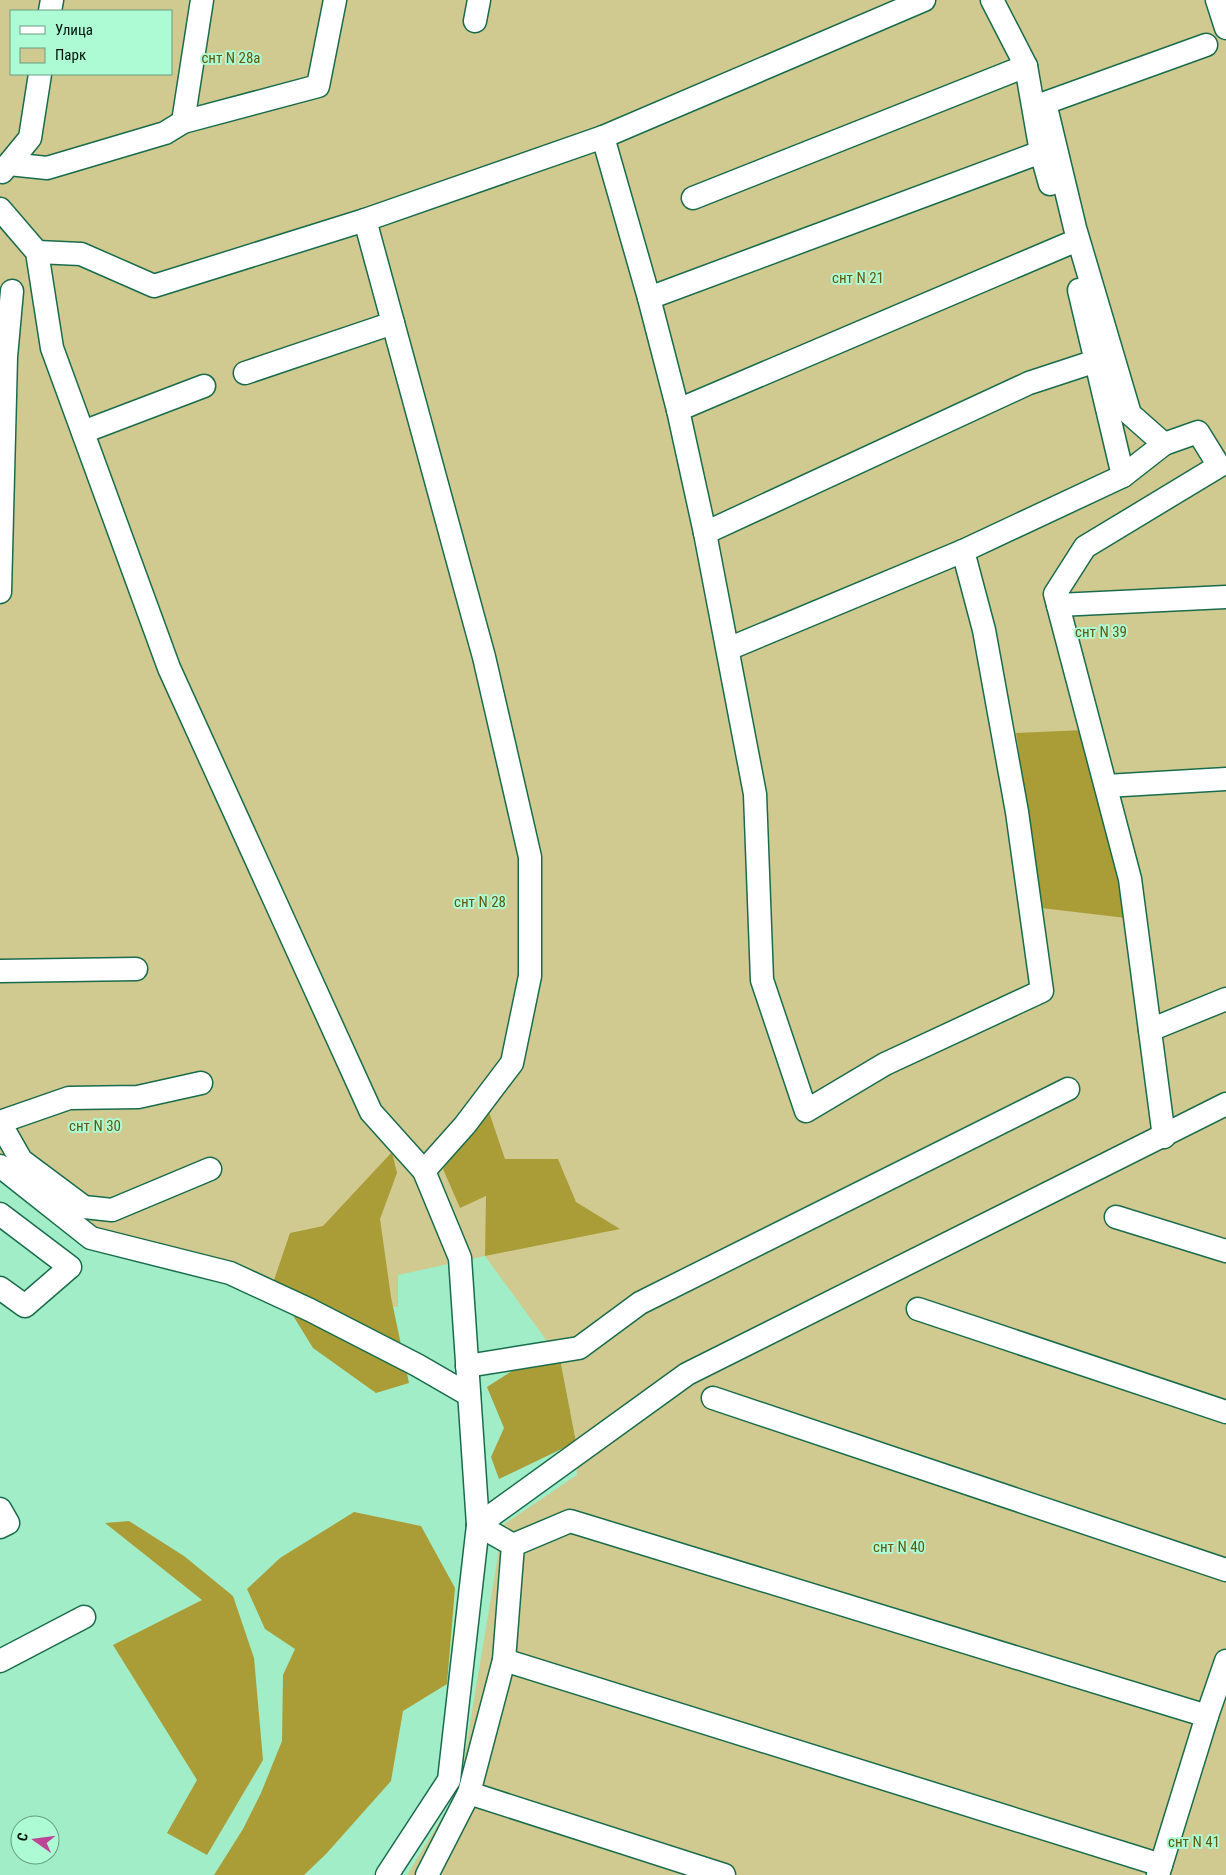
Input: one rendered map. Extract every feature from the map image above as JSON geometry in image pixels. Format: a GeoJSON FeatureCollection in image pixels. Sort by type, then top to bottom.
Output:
{"type":"FeatureCollection","features":[{"type":"Feature","properties":{"kind":"street"},"geometry":{"type":"LineString","coordinates":[[183,122],[202,0]]}},
{"type":"Feature","properties":{"kind":"street"},"geometry":{"type":"LineString","coordinates":[[4,169],[47,168],[165,133],[183,122],[318,86],[335,0]]}},
{"type":"Feature","properties":{"kind":"street"},"geometry":{"type":"LineString","coordinates":[[37,252],[81,254],[154,286],[365,220],[603,137],[924,0]]}},
{"type":"Feature","properties":{"kind":"street"},"geometry":{"type":"LineString","coordinates":[[992,0],[1026,66],[1041,152],[1068,244],[1123,476]]}},
{"type":"Feature","properties":{"kind":"street"},"geometry":{"type":"LineString","coordinates":[[1217,0],[1226,28]]}},
{"type":"Feature","properties":{"kind":"street"},"geometry":{"type":"LineString","coordinates":[[1164,444],[1130,414],[1076,228],[1045,103],[1206,45]]}},
{"type":"Feature","properties":{"kind":"street"},"geometry":{"type":"LineString","coordinates":[[693,198],[1026,66]]}},
{"type":"Feature","properties":{"kind":"street"},"geometry":{"type":"LineString","coordinates":[[4,169],[30,138],[40,75]]}},
{"type":"Feature","properties":{"kind":"street"},"geometry":{"type":"LineString","coordinates":[[603,137],[649,298],[678,410],[706,532],[755,794],[762,980],[806,1111],[885,1064],[1042,991],[1017,812],[984,630],[962,551]]}},
{"type":"Feature","properties":{"kind":"street"},"geometry":{"type":"LineString","coordinates":[[649,298],[1041,152]]}},
{"type":"Feature","properties":{"kind":"street"},"geometry":{"type":"LineString","coordinates":[[0,209],[37,252],[52,348],[169,668],[372,1112],[424,1171],[460,1258],[478,1525],[449,1780],[387,1875]]}},
{"type":"Feature","properties":{"kind":"street"},"geometry":{"type":"LineString","coordinates":[[365,220],[484,657],[530,857],[530,976],[512,1064],[464,1125],[424,1171]]}},
{"type":"Feature","properties":{"kind":"street"},"geometry":{"type":"LineString","coordinates":[[678,410],[1068,244]]}},
{"type":"Feature","properties":{"kind":"street"},"geometry":{"type":"LineString","coordinates":[[0,592],[6,357],[12,291]]}},
{"type":"Feature","properties":{"kind":"street"},"geometry":{"type":"LineString","coordinates":[[245,373],[393,323]]}},
{"type":"Feature","properties":{"kind":"street"},"geometry":{"type":"LineString","coordinates":[[706,532],[1029,383],[1096,361]]}},
{"type":"Feature","properties":{"kind":"street"},"geometry":{"type":"LineString","coordinates":[[83,432],[204,386]]}},
{"type":"Feature","properties":{"kind":"street"},"geometry":{"type":"LineString","coordinates":[[728,648],[962,551],[1123,476],[1164,444],[1198,432],[1220,466],[1085,547],[1055,594],[1130,879],[1164,1137]]}},
{"type":"Feature","properties":{"kind":"street"},"geometry":{"type":"LineString","coordinates":[[1058,604],[1226,597]]}},
{"type":"Feature","properties":{"kind":"street"},"geometry":{"type":"LineString","coordinates":[[1106,786],[1226,779]]}},
{"type":"Feature","properties":{"kind":"street"},"geometry":{"type":"LineString","coordinates":[[0,971],[136,969]]}},
{"type":"Feature","properties":{"kind":"street"},"geometry":{"type":"LineString","coordinates":[[1150,1030],[1226,999]]}},
{"type":"Feature","properties":{"kind":"street"},"geometry":{"type":"LineString","coordinates":[[201,1083],[138,1097],[69,1098],[0,1122],[21,1160],[84,1207],[112,1210],[210,1169]]}},
{"type":"Feature","properties":{"kind":"street"},"geometry":{"type":"LineString","coordinates":[[467,1366],[579,1348],[640,1303],[1068,1089]]}},
{"type":"Feature","properties":{"kind":"street"},"geometry":{"type":"LineString","coordinates":[[478,1525],[687,1374],[1164,1137],[1226,1104]]}},
{"type":"Feature","properties":{"kind":"street"},"geometry":{"type":"LineString","coordinates":[[0,1166],[91,1238],[230,1273],[318,1314],[417,1365],[469,1395]]}},
{"type":"Feature","properties":{"kind":"street"},"geometry":{"type":"LineString","coordinates":[[0,1214],[70,1267],[25,1306],[0,1288]]}},
{"type":"Feature","properties":{"kind":"street"},"geometry":{"type":"LineString","coordinates":[[1116,1217],[1226,1251]]}},
{"type":"Feature","properties":{"kind":"street"},"geometry":{"type":"LineString","coordinates":[[918,1309],[1226,1412]]}},
{"type":"Feature","properties":{"kind":"street"},"geometry":{"type":"LineString","coordinates":[[713,1398],[1226,1570]]}},
{"type":"Feature","properties":{"kind":"street"},"geometry":{"type":"LineString","coordinates":[[0,1509],[8,1523],[0,1527]]}},
{"type":"Feature","properties":{"kind":"street"},"geometry":{"type":"LineString","coordinates":[[513,1545],[570,1521],[1207,1716]]}},
{"type":"Feature","properties":{"kind":"street"},"geometry":{"type":"LineString","coordinates":[[478,1525],[513,1545]]}},
{"type":"Feature","properties":{"kind":"street"},"geometry":{"type":"LineString","coordinates":[[427,1875],[469,1793],[504,1660],[513,1545]]}},
{"type":"Feature","properties":{"kind":"street"},"geometry":{"type":"LineString","coordinates":[[0,1661],[84,1617]]}},
{"type":"Feature","properties":{"kind":"street"},"geometry":{"type":"LineString","coordinates":[[504,1660],[1159,1870],[1226,1661]]}},
{"type":"Feature","properties":{"kind":"street"},"geometry":{"type":"LineString","coordinates":[[469,1793],[724,1875]]}},
{"type":"Feature","properties":{"kind":"green space"},"geometry":{"type":"Polygon","coordinates":[[[0,0],[1226,0],[1226,1875],[407,1875],[459,1790],[503,1525],[577,1475],[576,1442],[560,1359],[485,1256],[398,1275],[398,1307],[279,1290],[91,1244],[0,1171],[0,0]]]}},
{"type":"Feature","properties":{"kind":"shaded area"},"geometry":{"type":"Polygon","coordinates":[[[1084,730],[1126,918],[1041,908],[1016,733],[1084,730]]]}},
{"type":"Feature","properties":{"kind":"shaded area"},"geometry":{"type":"Polygon","coordinates":[[[489,1112],[505,1159],[558,1159],[576,1202],[620,1229],[485,1256],[486,1196],[460,1208],[443,1169],[466,1134],[489,1112]]]}},
{"type":"Feature","properties":{"kind":"shaded area"},"geometry":{"type":"Polygon","coordinates":[[[392,1152],[397,1173],[380,1219],[391,1297],[409,1383],[376,1393],[313,1348],[273,1283],[290,1233],[323,1226],[392,1152]]]}},
{"type":"Feature","properties":{"kind":"shaded area"},"geometry":{"type":"Polygon","coordinates":[[[560,1359],[576,1442],[499,1479],[491,1457],[504,1428],[487,1387],[523,1364],[560,1359]]]}},
{"type":"Feature","properties":{"kind":"shaded area"},"geometry":{"type":"Polygon","coordinates":[[[354,1512],[421,1526],[455,1588],[447,1684],[403,1711],[391,1781],[326,1854],[304,1875],[214,1875],[243,1829],[261,1793],[282,1741],[283,1675],[295,1649],[265,1629],[247,1589],[280,1558],[354,1512]]]}},
{"type":"Feature","properties":{"kind":"shaded area"},"geometry":{"type":"Polygon","coordinates":[[[129,1521],[184,1556],[233,1596],[254,1658],[263,1760],[207,1855],[167,1833],[197,1780],[113,1645],[202,1600],[105,1523],[129,1521]]]}},
{"type":"Feature","properties":{"kind":"park label","name":"снт N 28а"},"geometry":{"type":"Point","coordinates":[231,58]}},
{"type":"Feature","properties":{"kind":"park label","name":"снт N 21"},"geometry":{"type":"Point","coordinates":[858,278]}},
{"type":"Feature","properties":{"kind":"park label","name":"снт N 39"},"geometry":{"type":"Point","coordinates":[1101,632]}},
{"type":"Feature","properties":{"kind":"park label","name":"снт N 28"},"geometry":{"type":"Point","coordinates":[480,902]}},
{"type":"Feature","properties":{"kind":"park label","name":"снт N 30"},"geometry":{"type":"Point","coordinates":[95,1126]}},
{"type":"Feature","properties":{"kind":"park label","name":"снт N 40"},"geometry":{"type":"Point","coordinates":[899,1547]}},
{"type":"Feature","properties":{"kind":"park label","name":"снт N 41"},"geometry":{"type":"Point","coordinates":[1194,1842]}}]}
